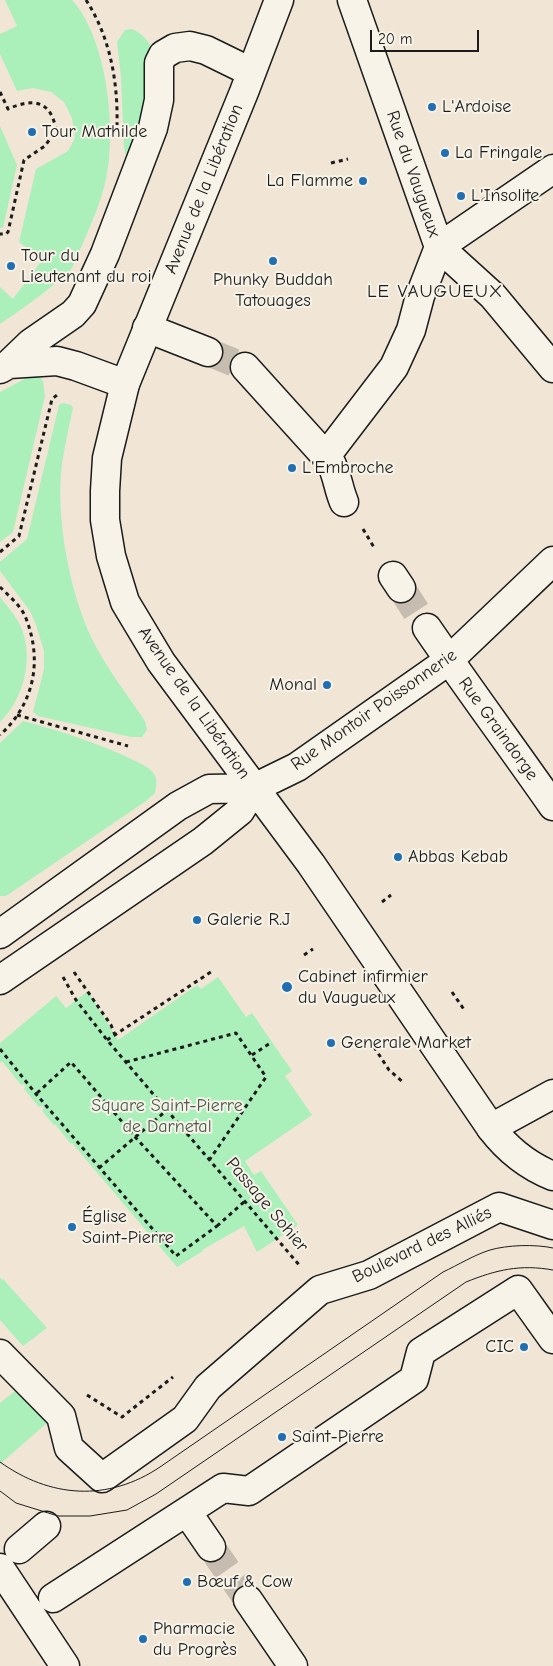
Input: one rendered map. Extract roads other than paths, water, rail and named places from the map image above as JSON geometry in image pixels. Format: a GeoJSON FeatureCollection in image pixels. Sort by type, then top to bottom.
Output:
{"type":"FeatureCollection","features":[{"type":"Feature","properties":{"kind":"street","name":"Avenue de la Libération"},"geometry":{"type":"LineString","coordinates":[[279,0],[125,384],[107,458],[106,520],[111,556],[125,602],[161,662],[311,864],[491,1128]]}},
{"type":"Feature","properties":{"kind":"street","name":"Rue du Vaugueux"},"geometry":{"type":"LineString","coordinates":[[352,0],[439,247],[493,296],[553,368]]}},
{"type":"Feature","properties":{"kind":"street"},"geometry":{"type":"LineString","coordinates":[[5,367],[30,343],[73,314],[82,304],[106,254],[153,128],[160,100],[160,64],[163,55],[175,48],[190,46],[206,50],[251,72]]}},
{"type":"Feature","properties":{"kind":"street"},"geometry":{"type":"LineString","coordinates":[[326,456],[394,367],[411,330],[420,296],[439,247],[553,170]]}},
{"type":"Feature","properties":{"kind":"street"},"geometry":{"type":"LineString","coordinates":[[147,328],[208,352]]}},
{"type":"Feature","properties":{"kind":"street"},"geometry":{"type":"LineString","coordinates":[[5,367],[57,361],[125,384]]}},
{"type":"Feature","properties":{"kind":"street"},"geometry":{"type":"LineString","coordinates":[[245,367],[326,456],[334,469],[344,502]]}},
{"type":"Feature","properties":{"kind":"street","name":"Rue Montoir Poissonnerie"},"geometry":{"type":"LineString","coordinates":[[0,934],[178,806],[209,789],[254,788],[297,767],[448,661],[553,561]]}},
{"type":"Feature","properties":{"kind":"street","name":"Rue Graindorge"},"geometry":{"type":"LineString","coordinates":[[426,628],[553,806]]}},
{"type":"Feature","properties":{"kind":"street"},"geometry":{"type":"LineString","coordinates":[[0,980],[203,841],[240,812],[254,788]]}},
{"type":"Feature","properties":{"kind":"street"},"geometry":{"type":"LineString","coordinates":[[553,1094],[491,1128],[512,1151],[541,1171],[553,1176]]}},
{"type":"Feature","properties":{"kind":"street","name":"Boulevard des Alliés"},"geometry":{"type":"LineString","coordinates":[[0,1354],[61,1416],[69,1448],[102,1478],[185,1419],[208,1387],[320,1290],[369,1275],[499,1207],[553,1225]]}},
{"type":"Feature","properties":{"kind":"street"},"geometry":{"type":"LineString","coordinates":[[53,1598],[142,1529],[188,1512],[223,1488],[249,1492],[414,1379],[421,1352],[518,1290],[550,1328]]}},
{"type":"Feature","properties":{"kind":"street"},"geometry":{"type":"LineString","coordinates":[[188,1512],[211,1547]]}},
{"type":"Feature","properties":{"kind":"street"},"geometry":{"type":"LineString","coordinates":[[19,1549],[46,1526]]}},
{"type":"Feature","properties":{"kind":"street"},"geometry":{"type":"LineString","coordinates":[[1,1569],[65,1666]]}},
{"type":"Feature","properties":{"kind":"street"},"geometry":{"type":"LineString","coordinates":[[248,1600],[293,1666]]}},
{"type":"Feature","properties":{"kind":"tunnel"},"geometry":{"type":"LineString","coordinates":[[208,352],[245,367]]}},
{"type":"Feature","properties":{"kind":"tunnel"},"geometry":{"type":"LineString","coordinates":[[401,588],[427,628]]}},
{"type":"Feature","properties":{"kind":"tunnel"},"geometry":{"type":"LineString","coordinates":[[211,1547],[248,1600]]}},
{"type":"Feature","properties":{"kind":"tram line"},"geometry":{"type":"LineString","coordinates":[[0,1462],[19,1474],[59,1489],[79,1491],[100,1490],[120,1486],[160,1467],[443,1272],[497,1248],[513,1246],[553,1248]]}},
{"type":"Feature","properties":{"kind":"tram line"},"geometry":{"type":"LineString","coordinates":[[0,1491],[16,1503],[58,1516],[90,1516],[127,1510],[156,1494],[466,1282],[508,1269],[541,1268],[553,1270]]}},
{"type":"Feature","properties":{"kind":"place","name":"L'Ardoise"},"geometry":{"type":"Point","coordinates":[432,107]}},
{"type":"Feature","properties":{"kind":"place","name":"Tour Mathilde"},"geometry":{"type":"Point","coordinates":[32,132]}},
{"type":"Feature","properties":{"kind":"place","name":"La Fringale"},"geometry":{"type":"Point","coordinates":[445,153]}},
{"type":"Feature","properties":{"kind":"place","name":"La Flamme"},"geometry":{"type":"Point","coordinates":[363,181]}},
{"type":"Feature","properties":{"kind":"place","name":"L'Insolite"},"geometry":{"type":"Point","coordinates":[461,196]}},
{"type":"Feature","properties":{"kind":"place","name":"Phunky Buddah Tatouages"},"geometry":{"type":"Point","coordinates":[273,261]}},
{"type":"Feature","properties":{"kind":"place","name":"Tour du Lieutenant du roi"},"geometry":{"type":"Point","coordinates":[11,266]}},
{"type":"Feature","properties":{"kind":"place","name":"L'Embroche"},"geometry":{"type":"Point","coordinates":[292,468]}},
{"type":"Feature","properties":{"kind":"place","name":"Monal"},"geometry":{"type":"Point","coordinates":[327,685]}},
{"type":"Feature","properties":{"kind":"place","name":"Abbas Kebab"},"geometry":{"type":"Point","coordinates":[398,857]}},
{"type":"Feature","properties":{"kind":"place","name":"Galerie R.J"},"geometry":{"type":"Point","coordinates":[197,920]}},
{"type":"Feature","properties":{"kind":"place","name":"Cabinet infirmier du Vaugueux"},"geometry":{"type":"Point","coordinates":[287,987]}},
{"type":"Feature","properties":{"kind":"place","name":"Generale Market"},"geometry":{"type":"Point","coordinates":[331,1043]}},
{"type":"Feature","properties":{"kind":"place","name":"Église Saint-Pierre"},"geometry":{"type":"Point","coordinates":[72,1227]}},
{"type":"Feature","properties":{"kind":"place","name":"CIC"},"geometry":{"type":"Point","coordinates":[524,1347]}},
{"type":"Feature","properties":{"kind":"place","name":"Saint-Pierre"},"geometry":{"type":"Point","coordinates":[282,1437]}},
{"type":"Feature","properties":{"kind":"place","name":"Bœuf & Cow"},"geometry":{"type":"Point","coordinates":[187,1582]}},
{"type":"Feature","properties":{"kind":"place","name":"Pharmacie du Progrès"},"geometry":{"type":"Point","coordinates":[143,1639]}},
{"type":"Feature","properties":{"kind":"district","name":"LE VAUGUEUX"},"geometry":{"type":"Point","coordinates":[435,292]}},
{"type":"Feature","properties":{"kind":"park label","name":"Square Saint-Pierre de Darnetal"},"geometry":{"type":"Point","coordinates":[167,1116]}}]}
